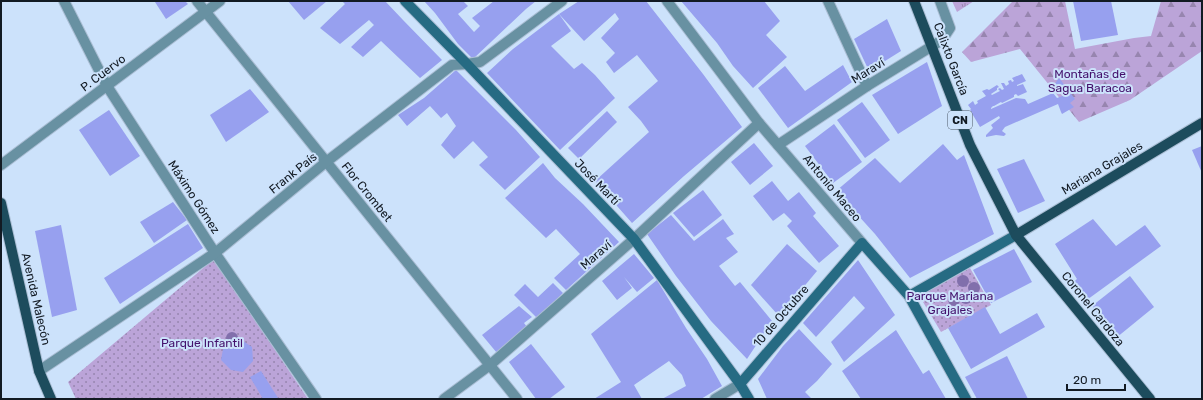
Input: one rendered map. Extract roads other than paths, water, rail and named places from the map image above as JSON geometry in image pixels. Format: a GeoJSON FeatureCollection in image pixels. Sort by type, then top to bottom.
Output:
{"type":"FeatureCollection","features":[{"type":"Feature","properties":{"kind":"main road","name":"José Martí"},"geometry":{"type":"LineString","coordinates":[[405,1],[634,239],[740,384],[749,399]]}},
{"type":"Feature","properties":{"kind":"main road","name":"Calixto García"},"geometry":{"type":"LineString","coordinates":[[914,1],[970,145],[1016,235]]}},
{"type":"Feature","properties":{"kind":"main road","name":"Mariana Grajales"},"geometry":{"type":"LineString","coordinates":[[1016,235],[1202,123]]}},
{"type":"Feature","properties":{"kind":"main road","name":"Avenida Malecón"},"geometry":{"type":"LineString","coordinates":[[1,203],[39,371],[51,399]]}},
{"type":"Feature","properties":{"kind":"main road"},"geometry":{"type":"LineString","coordinates":[[909,296],[1016,235]]}},
{"type":"Feature","properties":{"kind":"main road","name":"Coronel Cardoza"},"geometry":{"type":"LineString","coordinates":[[1016,235],[1150,399]]}},
{"type":"Feature","properties":{"kind":"main road","name":"Antonio Maceo"},"geometry":{"type":"LineString","coordinates":[[862,243],[909,296],[966,399]]}},
{"type":"Feature","properties":{"kind":"main road","name":"10 de Octubre"},"geometry":{"type":"LineString","coordinates":[[740,384],[862,243]]}},
{"type":"Feature","properties":{"kind":"street","name":"Máximo Gómez"},"geometry":{"type":"LineString","coordinates":[[64,1],[107,86],[215,253],[316,399]]}},
{"type":"Feature","properties":{"kind":"street","name":"Flor Crombet"},"geometry":{"type":"LineString","coordinates":[[197,1],[517,399]]}},
{"type":"Feature","properties":{"kind":"street","name":"P. Cuervo"},"geometry":{"type":"LineString","coordinates":[[1,166],[220,1]]}},
{"type":"Feature","properties":{"kind":"street","name":"Frank País"},"geometry":{"type":"LineString","coordinates":[[39,371],[215,253],[326,162],[452,65],[480,62],[562,1]]}},
{"type":"Feature","properties":{"kind":"street","name":"Antonio Maceo"},"geometry":{"type":"LineString","coordinates":[[667,1],[759,123],[862,243]]}},
{"type":"Feature","properties":{"kind":"street"},"geometry":{"type":"LineString","coordinates":[[828,1],[867,86]]}},
{"type":"Feature","properties":{"kind":"street","name":"Maraví"},"geometry":{"type":"LineString","coordinates":[[778,145],[867,86],[942,40],[950,28],[940,1]]}},
{"type":"Feature","properties":{"kind":"street","name":"Maraví"},"geometry":{"type":"LineString","coordinates":[[444,399],[490,365],[634,239],[759,123]]}},
{"type":"Feature","properties":{"kind":"street","name":"10 de Octubre"},"geometry":{"type":"LineString","coordinates":[[715,399],[740,384]]}},
{"type":"Feature","properties":{"kind":"park label","name":"Montañas de Sagua Baracoa"},"geometry":{"type":"Point","coordinates":[1090,81]}},
{"type":"Feature","properties":{"kind":"park label","name":"Parque Mariana Grajales"},"geometry":{"type":"Point","coordinates":[950,303]}},
{"type":"Feature","properties":{"kind":"park label","name":"Parque Infantil"},"geometry":{"type":"Point","coordinates":[202,343]}}]}
